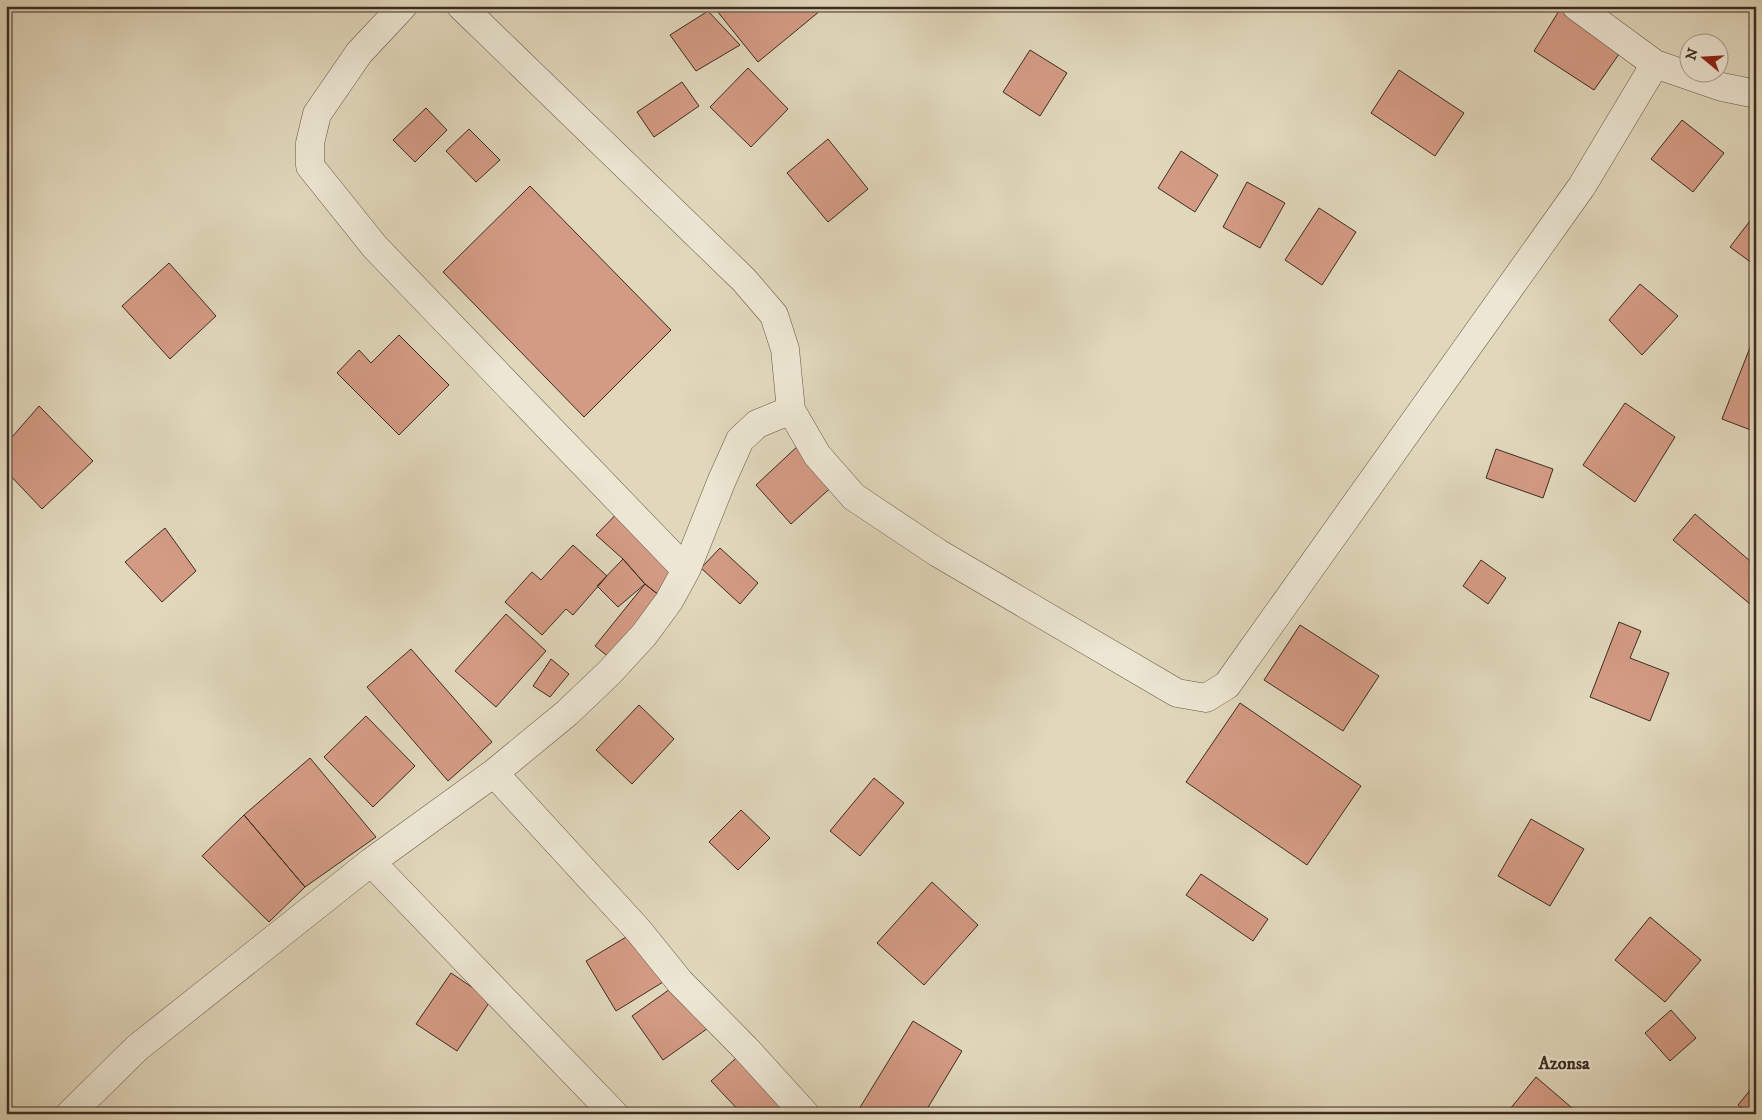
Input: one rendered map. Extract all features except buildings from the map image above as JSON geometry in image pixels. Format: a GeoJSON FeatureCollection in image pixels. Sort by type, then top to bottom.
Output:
{"type":"FeatureCollection","features":[{"type":"Feature","properties":{"kind":"street"},"geometry":{"type":"LineString","coordinates":[[403,6],[358,53],[318,114],[310,142],[310,166],[375,247],[686,570]]}},
{"type":"Feature","properties":{"kind":"street"},"geometry":{"type":"LineString","coordinates":[[461,6],[744,280],[774,315],[785,349],[791,410],[817,455],[854,497],[938,553],[1177,693],[1206,698],[1227,685],[1576,194],[1655,64]]}},
{"type":"Feature","properties":{"kind":"street"},"geometry":{"type":"LineString","coordinates":[[1576,6],[1655,64],[1722,87],[1756,94]]}},
{"type":"Feature","properties":{"kind":"street"},"geometry":{"type":"LineString","coordinates":[[70,1114],[137,1048],[371,862],[494,773],[567,713],[609,673],[644,635],[669,601],[686,570],[740,440],[757,424],[791,410]]}},
{"type":"Feature","properties":{"kind":"street"},"geometry":{"type":"LineString","coordinates":[[494,773],[638,930],[680,982],[746,1049],[805,1114]]}},
{"type":"Feature","properties":{"kind":"street"},"geometry":{"type":"LineString","coordinates":[[371,862],[614,1114]]}},
{"type":"Feature","properties":{"kind":"district","name":"Azonsa"},"geometry":{"type":"Point","coordinates":[1564,1064]}}]}
